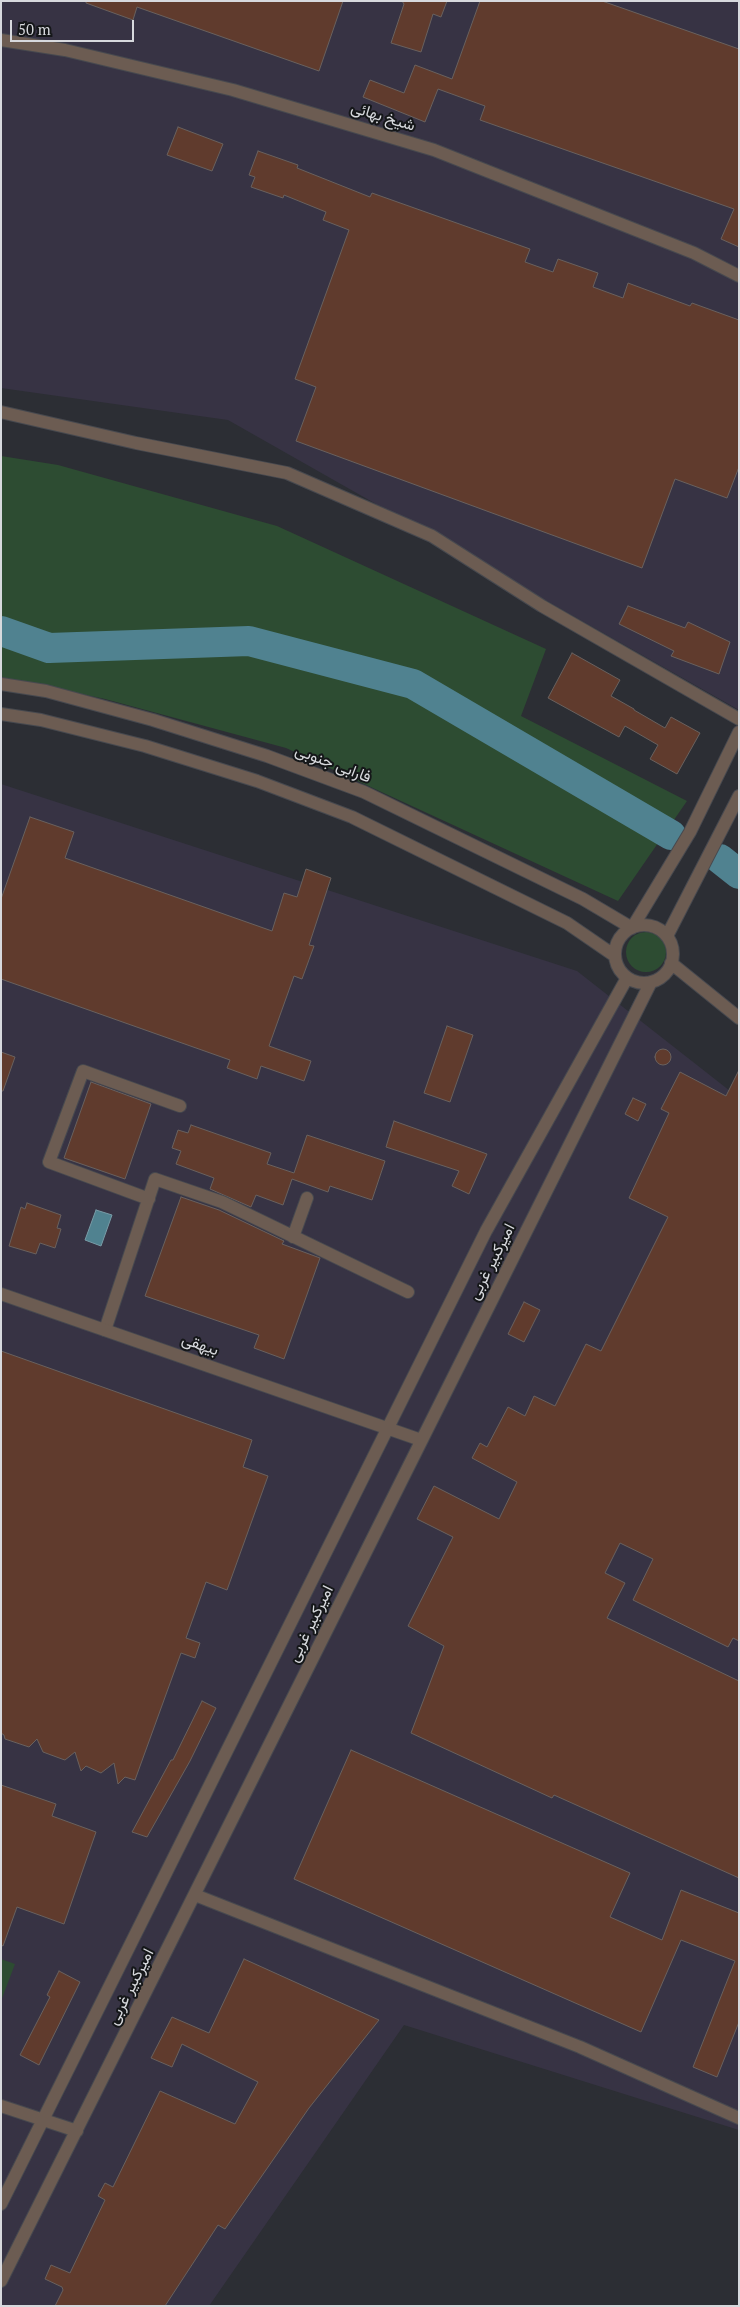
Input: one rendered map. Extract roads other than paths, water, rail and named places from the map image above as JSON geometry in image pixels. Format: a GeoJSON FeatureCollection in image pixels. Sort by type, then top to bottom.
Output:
{"type":"FeatureCollection","features":[{"type":"Feature","properties":{"kind":"street","name":"شیخ بهائی"},"geometry":{"type":"LineString","coordinates":[[1,40],[65,50],[233,90],[434,150],[694,253],[739,276]]}},
{"type":"Feature","properties":{"kind":"street"},"geometry":{"type":"LineString","coordinates":[[1,412],[136,444],[287,473],[432,536],[542,606],[739,719]]}},
{"type":"Feature","properties":{"kind":"street","name":"فارابی جنوبی"},"geometry":{"type":"LineString","coordinates":[[1,684],[46,691],[153,720],[266,756],[364,792],[583,899],[632,928]]}},
{"type":"Feature","properties":{"kind":"street"},"geometry":{"type":"LineString","coordinates":[[1,714],[41,720],[145,746],[257,781],[352,817],[567,923],[615,956],[621,972],[627,978],[643,983],[660,978],[672,963],[671,944],[667,936],[651,926],[641,925],[632,928]]}},
{"type":"Feature","properties":{"kind":"street"},"geometry":{"type":"LineString","coordinates":[[615,956],[620,939],[632,928],[690,832],[739,732]]}},
{"type":"Feature","properties":{"kind":"street"},"geometry":{"type":"LineString","coordinates":[[667,936],[739,796]]}},
{"type":"Feature","properties":{"kind":"street"},"geometry":{"type":"LineString","coordinates":[[672,963],[739,1018]]}},
{"type":"Feature","properties":{"kind":"street","name":"امیرکبیر غربی"},"geometry":{"type":"LineString","coordinates":[[1,2204],[486,1230],[627,978]]}},
{"type":"Feature","properties":{"kind":"street","name":"امیرکبیر غربی"},"geometry":{"type":"LineString","coordinates":[[1,2281],[651,982]]}},
{"type":"Feature","properties":{"kind":"street"},"geometry":{"type":"LineString","coordinates":[[149,1199],[49,1162],[83,1071],[180,1106]]}},
{"type":"Feature","properties":{"kind":"street"},"geometry":{"type":"LineString","coordinates":[[105,1330],[155,1179],[222,1202],[408,1292]]}},
{"type":"Feature","properties":{"kind":"street"},"geometry":{"type":"LineString","coordinates":[[293,1237],[307,1198]]}},
{"type":"Feature","properties":{"kind":"street","name":"بیهقی"},"geometry":{"type":"LineString","coordinates":[[1,1294],[421,1440]]}},
{"type":"Feature","properties":{"kind":"street"},"geometry":{"type":"LineString","coordinates":[[195,1895],[580,2047],[739,2118]]}},
{"type":"Feature","properties":{"kind":"street"},"geometry":{"type":"LineString","coordinates":[[1,2106],[76,2131]]}},
{"type":"Feature","properties":{"kind":"water"},"geometry":{"type":"Polygon","coordinates":[[[96,1210],[112,1215],[101,1246],[85,1240],[96,1210]]]}},
{"type":"Feature","properties":{"kind":"waterway"},"geometry":{"type":"LineString","coordinates":[[1,631],[49,648],[249,641],[413,684],[671,835]]}},
{"type":"Feature","properties":{"kind":"waterway"},"geometry":{"type":"LineString","coordinates":[[720,859],[739,874]]}}]}
